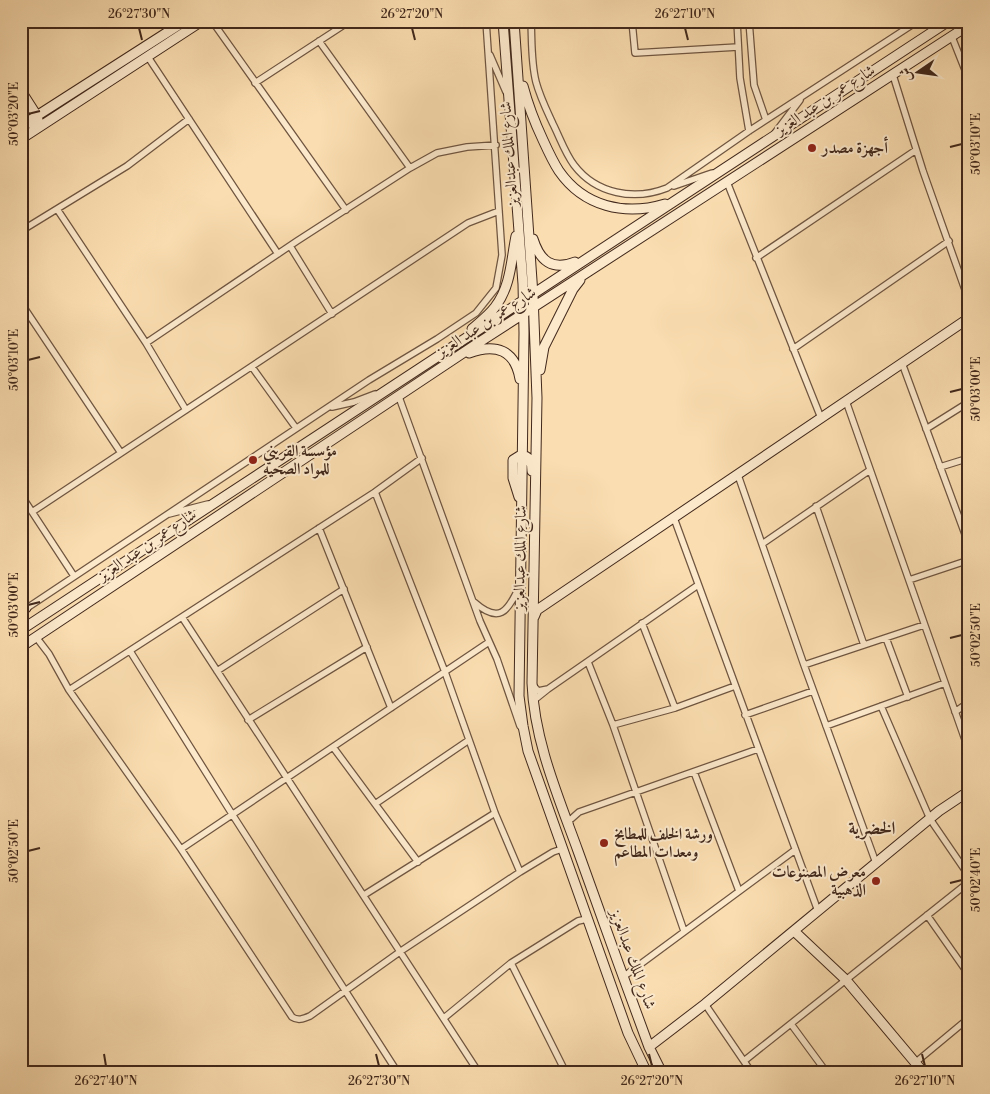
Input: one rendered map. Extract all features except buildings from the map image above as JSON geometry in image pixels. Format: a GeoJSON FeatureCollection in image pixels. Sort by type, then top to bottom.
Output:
{"type":"FeatureCollection","features":[{"type":"Feature","properties":{"kind":"street"},"geometry":{"type":"LineString","coordinates":[[21,28],[32,21]]}},
{"type":"Feature","properties":{"kind":"street"},"geometry":{"type":"LineString","coordinates":[[25,124],[185,21]]}},
{"type":"Feature","properties":{"kind":"street"},"geometry":{"type":"LineString","coordinates":[[21,139],[202,21]]}},
{"type":"Feature","properties":{"kind":"street"},"geometry":{"type":"LineString","coordinates":[[212,21],[346,210]]}},
{"type":"Feature","properties":{"kind":"street"},"geometry":{"type":"LineString","coordinates":[[255,82],[350,21]]}},
{"type":"Feature","properties":{"kind":"street"},"geometry":{"type":"LineString","coordinates":[[23,610],[296,428],[476,313],[496,288],[502,255],[496,145],[486,21]]}},
{"type":"Feature","properties":{"kind":"street","name":"شارع الملك عبدالعزيز"},"geometry":{"type":"LineString","coordinates":[[503,21],[524,314],[520,696],[523,726],[528,750],[587,919],[628,1033],[647,1073]]}},
{"type":"Feature","properties":{"kind":"street","name":"شارع الملك عبدالعزيز"},"geometry":{"type":"LineString","coordinates":[[514,21],[529,228],[537,398],[533,701],[540,740],[569,827],[649,1047],[662,1073]]}},
{"type":"Feature","properties":{"kind":"street"},"geometry":{"type":"LineString","coordinates":[[530,21],[533,68],[536,83],[567,155],[574,166],[588,180],[615,193],[636,195],[656,192],[724,169]]}},
{"type":"Feature","properties":{"kind":"street"},"geometry":{"type":"LineString","coordinates":[[632,21],[635,52],[738,47]]}},
{"type":"Feature","properties":{"kind":"street"},"geometry":{"type":"LineString","coordinates":[[737,21],[740,78],[749,131]]}},
{"type":"Feature","properties":{"kind":"street"},"geometry":{"type":"LineString","coordinates":[[749,21],[754,85],[766,120]]}},
{"type":"Feature","properties":{"kind":"street","name":"شارع عمر بن عبد العزيز"},"geometry":{"type":"LineString","coordinates":[[21,630],[949,21]]}},
{"type":"Feature","properties":{"kind":"street"},"geometry":{"type":"LineString","coordinates":[[667,188],[749,131],[914,22]]}},
{"type":"Feature","properties":{"kind":"street","name":"شارع عمر بن عبد العزيز"},"geometry":{"type":"LineString","coordinates":[[21,647],[533,308],[969,25]]}},
{"type":"Feature","properties":{"kind":"street"},"geometry":{"type":"LineString","coordinates":[[952,36],[969,80]]}},
{"type":"Feature","properties":{"kind":"street"},"geometry":{"type":"LineString","coordinates":[[319,42],[410,168]]}},
{"type":"Feature","properties":{"kind":"street"},"geometry":{"type":"LineString","coordinates":[[488,48],[509,100]]}},
{"type":"Feature","properties":{"kind":"street"},"geometry":{"type":"LineString","coordinates":[[148,57],[278,254]]}},
{"type":"Feature","properties":{"kind":"street"},"geometry":{"type":"LineString","coordinates":[[517,60],[534,122],[560,171],[579,191],[602,204],[629,210],[646,210],[675,202]]}},
{"type":"Feature","properties":{"kind":"street"},"geometry":{"type":"LineString","coordinates":[[893,75],[916,150],[969,301]]}},
{"type":"Feature","properties":{"kind":"street"},"geometry":{"type":"LineString","coordinates":[[21,91],[37,116],[39,127]]}},
{"type":"Feature","properties":{"kind":"street"},"geometry":{"type":"LineString","coordinates":[[772,137],[803,97]]}},
{"type":"Feature","properties":{"kind":"street"},"geometry":{"type":"LineString","coordinates":[[21,111],[25,124]]}},
{"type":"Feature","properties":{"kind":"street"},"geometry":{"type":"LineString","coordinates":[[21,231],[127,166],[189,119]]}},
{"type":"Feature","properties":{"kind":"street"},"geometry":{"type":"LineString","coordinates":[[25,124],[39,127]]}},
{"type":"Feature","properties":{"kind":"street"},"geometry":{"type":"LineString","coordinates":[[146,343],[410,168],[437,154],[467,147],[496,145]]}},
{"type":"Feature","properties":{"kind":"street"},"geometry":{"type":"LineString","coordinates":[[757,147],[745,160],[726,174],[727,182],[821,418]]}},
{"type":"Feature","properties":{"kind":"street"},"geometry":{"type":"LineString","coordinates":[[756,258],[916,150]]}},
{"type":"Feature","properties":{"kind":"street"},"geometry":{"type":"LineString","coordinates":[[57,209],[146,343],[186,410]]}},
{"type":"Feature","properties":{"kind":"street"},"geometry":{"type":"LineString","coordinates":[[32,512],[468,223],[499,211]]}},
{"type":"Feature","properties":{"kind":"street"},"geometry":{"type":"LineString","coordinates":[[453,346],[494,309],[505,292],[510,275],[518,223]]}},
{"type":"Feature","properties":{"kind":"street"},"geometry":{"type":"LineString","coordinates":[[529,228],[536,250],[548,262],[557,266],[567,265],[589,257]]}},
{"type":"Feature","properties":{"kind":"street"},"geometry":{"type":"LineString","coordinates":[[794,349],[949,241]]}},
{"type":"Feature","properties":{"kind":"street"},"geometry":{"type":"LineString","coordinates":[[290,246],[332,314]]}},
{"type":"Feature","properties":{"kind":"street"},"geometry":{"type":"LineString","coordinates":[[537,398],[544,347],[573,289],[585,274]]}},
{"type":"Feature","properties":{"kind":"street"},"geometry":{"type":"LineString","coordinates":[[21,303],[121,453]]}},
{"type":"Feature","properties":{"kind":"street"},"geometry":{"type":"LineString","coordinates":[[534,617],[537,610],[969,318]]}},
{"type":"Feature","properties":{"kind":"street"},"geometry":{"type":"LineString","coordinates":[[462,355],[486,348],[505,352],[518,368],[523,393]]}},
{"type":"Feature","properties":{"kind":"street"},"geometry":{"type":"LineString","coordinates":[[902,363],[966,530],[969,545]]}},
{"type":"Feature","properties":{"kind":"street"},"geometry":{"type":"LineString","coordinates":[[252,367],[296,428]]}},
{"type":"Feature","properties":{"kind":"street"},"geometry":{"type":"LineString","coordinates":[[328,408],[354,402],[384,391]]}},
{"type":"Feature","properties":{"kind":"street"},"geometry":{"type":"LineString","coordinates":[[399,397],[528,750]]}},
{"type":"Feature","properties":{"kind":"street"},"geometry":{"type":"LineString","coordinates":[[846,401],[969,751]]}},
{"type":"Feature","properties":{"kind":"street"},"geometry":{"type":"LineString","coordinates":[[926,429],[969,402]]}},
{"type":"Feature","properties":{"kind":"street"},"geometry":{"type":"LineString","coordinates":[[522,455],[527,457],[532,465],[531,520],[535,549]]}},
{"type":"Feature","properties":{"kind":"street"},"geometry":{"type":"LineString","coordinates":[[69,690],[376,492],[422,458]]}},
{"type":"Feature","properties":{"kind":"street"},"geometry":{"type":"LineString","coordinates":[[940,466],[969,458]]}},
{"type":"Feature","properties":{"kind":"street"},"geometry":{"type":"LineString","coordinates":[[762,544],[870,470]]}},
{"type":"Feature","properties":{"kind":"street"},"geometry":{"type":"LineString","coordinates":[[738,475],[876,863]]}},
{"type":"Feature","properties":{"kind":"street"},"geometry":{"type":"LineString","coordinates":[[376,492],[445,672],[495,813],[520,872]]}},
{"type":"Feature","properties":{"kind":"street"},"geometry":{"type":"LineString","coordinates":[[21,495],[74,576]]}},
{"type":"Feature","properties":{"kind":"street"},"geometry":{"type":"LineString","coordinates":[[167,514],[215,502]]}},
{"type":"Feature","properties":{"kind":"street"},"geometry":{"type":"LineString","coordinates":[[816,506],[864,645]]}},
{"type":"Feature","properties":{"kind":"street"},"geometry":{"type":"LineString","coordinates":[[674,518],[818,911]]}},
{"type":"Feature","properties":{"kind":"street"},"geometry":{"type":"LineString","coordinates":[[319,528],[391,708]]}},
{"type":"Feature","properties":{"kind":"street"},"geometry":{"type":"LineString","coordinates":[[909,580],[969,560]]}},
{"type":"Feature","properties":{"kind":"street"},"geometry":{"type":"LineString","coordinates":[[473,600],[488,612],[503,612],[512,604],[521,581]]}},
{"type":"Feature","properties":{"kind":"street"},"geometry":{"type":"LineString","coordinates":[[533,701],[698,585]]}},
{"type":"Feature","properties":{"kind":"street"},"geometry":{"type":"LineString","coordinates":[[534,588],[536,597],[540,601],[551,601]]}},
{"type":"Feature","properties":{"kind":"street"},"geometry":{"type":"LineString","coordinates":[[217,671],[344,589]]}},
{"type":"Feature","properties":{"kind":"street"},"geometry":{"type":"LineString","coordinates":[[182,617],[479,1073]]}},
{"type":"Feature","properties":{"kind":"street"},"geometry":{"type":"LineString","coordinates":[[642,623],[675,708]]}},
{"type":"Feature","properties":{"kind":"street"},"geometry":{"type":"LineString","coordinates":[[804,665],[924,625]]}},
{"type":"Feature","properties":{"kind":"street"},"geometry":{"type":"LineString","coordinates":[[36,637],[49,654],[69,690],[180,849],[292,1016],[296,1019],[310,1016],[401,951],[520,872],[562,848]]}},
{"type":"Feature","properties":{"kind":"street"},"geometry":{"type":"LineString","coordinates":[[886,638],[908,697]]}},
{"type":"Feature","properties":{"kind":"street"},"geometry":{"type":"LineString","coordinates":[[180,849],[489,642]]}},
{"type":"Feature","properties":{"kind":"street"},"geometry":{"type":"LineString","coordinates":[[248,720],[367,647]]}},
{"type":"Feature","properties":{"kind":"street"},"geometry":{"type":"LineString","coordinates":[[130,651],[398,1073]]}},
{"type":"Feature","properties":{"kind":"street"},"geometry":{"type":"LineString","coordinates":[[588,662],[613,724],[684,931]]}},
{"type":"Feature","properties":{"kind":"street"},"geometry":{"type":"LineString","coordinates":[[532,682],[534,689],[538,691],[548,689]]}},
{"type":"Feature","properties":{"kind":"street"},"geometry":{"type":"LineString","coordinates":[[826,726],[945,684]]}},
{"type":"Feature","properties":{"kind":"street"},"geometry":{"type":"LineString","coordinates":[[613,724],[675,708],[735,686]]}},
{"type":"Feature","properties":{"kind":"street"},"geometry":{"type":"LineString","coordinates":[[745,714],[813,690]]}},
{"type":"Feature","properties":{"kind":"street"},"geometry":{"type":"LineString","coordinates":[[955,712],[969,702]]}},
{"type":"Feature","properties":{"kind":"street"},"geometry":{"type":"LineString","coordinates":[[881,706],[930,819],[969,876]]}},
{"type":"Feature","properties":{"kind":"street"},"geometry":{"type":"LineString","coordinates":[[375,804],[470,740]]}},
{"type":"Feature","properties":{"kind":"street"},"geometry":{"type":"LineString","coordinates":[[333,747],[418,862]]}},
{"type":"Feature","properties":{"kind":"street"},"geometry":{"type":"LineString","coordinates":[[569,827],[570,820],[576,814],[635,791],[758,749]]}},
{"type":"Feature","properties":{"kind":"street"},"geometry":{"type":"LineString","coordinates":[[694,772],[740,890]]}},
{"type":"Feature","properties":{"kind":"street"},"geometry":{"type":"LineString","coordinates":[[544,797],[547,791],[552,792],[570,843],[581,860]]}},
{"type":"Feature","properties":{"kind":"street"},"geometry":{"type":"LineString","coordinates":[[649,1047],[705,1004],[930,819],[969,791]]}},
{"type":"Feature","properties":{"kind":"street"},"geometry":{"type":"LineString","coordinates":[[364,895],[495,813]]}},
{"type":"Feature","properties":{"kind":"street"},"geometry":{"type":"LineString","coordinates":[[623,976],[795,850]]}},
{"type":"Feature","properties":{"kind":"street"},"geometry":{"type":"LineString","coordinates":[[744,1061],[969,882]]}},
{"type":"Feature","properties":{"kind":"street"},"geometry":{"type":"LineString","coordinates":[[927,915],[969,975]]}},
{"type":"Feature","properties":{"kind":"street"},"geometry":{"type":"LineString","coordinates":[[444,1018],[511,963],[578,921],[587,919]]}},
{"type":"Feature","properties":{"kind":"street"},"geometry":{"type":"LineString","coordinates":[[794,931],[846,980],[924,1073]]}},
{"type":"Feature","properties":{"kind":"street"},"geometry":{"type":"LineString","coordinates":[[511,963],[566,1073]]}},
{"type":"Feature","properties":{"kind":"street"},"geometry":{"type":"LineString","coordinates":[[705,1004],[752,1073]]}},
{"type":"Feature","properties":{"kind":"street"},"geometry":{"type":"LineString","coordinates":[[916,1062],[969,1018]]}},
{"type":"Feature","properties":{"kind":"street"},"geometry":{"type":"LineString","coordinates":[[791,1024],[827,1073]]}},
{"type":"Feature","properties":{"kind":"place","name":"أجهزة مصدر"},"geometry":{"type":"Point","coordinates":[812,148]}},
{"type":"Feature","properties":{"kind":"place","name":"مؤسسة القريني للمواد الصحيه"},"geometry":{"type":"Point","coordinates":[253,460]}},
{"type":"Feature","properties":{"kind":"place","name":"ورشة الخلف للمطابخ ومعدات المطاعم"},"geometry":{"type":"Point","coordinates":[604,843]}},
{"type":"Feature","properties":{"kind":"place","name":"معرض المصنوعات الذهبية"},"geometry":{"type":"Point","coordinates":[876,881]}},
{"type":"Feature","properties":{"kind":"district","name":"الخضرية"},"geometry":{"type":"Point","coordinates":[872,828]}}]}
